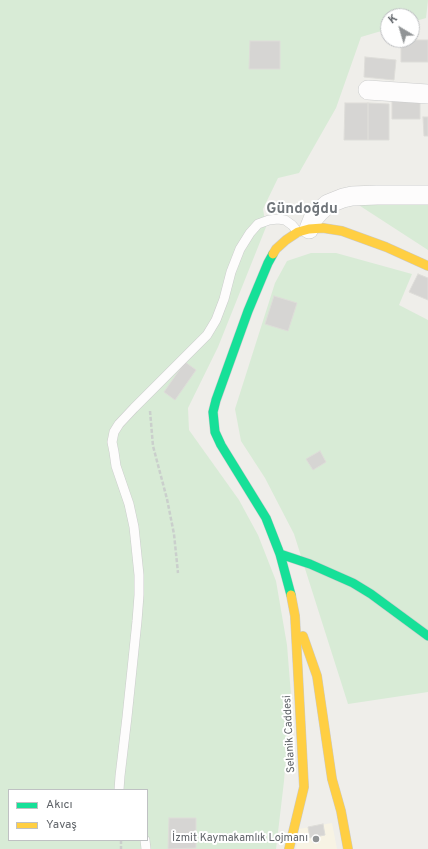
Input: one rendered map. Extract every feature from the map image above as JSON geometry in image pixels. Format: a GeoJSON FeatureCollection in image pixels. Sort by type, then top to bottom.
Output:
{"type":"FeatureCollection","features":[{"type":"Feature","properties":{"kind":"street"},"geometry":{"type":"LineString","coordinates":[[368,90],[428,94]]}},
{"type":"Feature","properties":{"kind":"street"},"geometry":{"type":"LineString","coordinates":[[304,231],[320,210],[335,200],[352,196],[424,191]]}},
{"type":"Feature","properties":{"kind":"street"},"geometry":{"type":"LineString","coordinates":[[348,849],[341,811],[332,779],[317,676],[295,616],[291,594],[280,554],[266,518],[248,486],[221,445],[215,432],[213,412],[248,311],[268,263],[276,249],[286,240],[304,231],[324,228],[342,231],[386,247],[428,266]]}},
{"type":"Feature","properties":{"kind":"street"},"geometry":{"type":"LineString","coordinates":[[280,554],[310,564],[353,582],[428,636]]}},
{"type":"Feature","properties":{"kind":"street","name":"Selanik Caddesi"},"geometry":{"type":"LineString","coordinates":[[289,849],[304,787],[295,616]]}},
{"type":"Feature","properties":{"kind":"lane"},"geometry":{"type":"LineString","coordinates":[[119,789],[137,621],[139,575],[134,527],[129,504],[116,466],[112,442],[114,432],[119,424],[202,340],[216,320],[224,299],[231,272],[240,250],[250,233],[258,224],[270,220],[285,220],[304,231]]}},
{"type":"Feature","properties":{"kind":"path"},"geometry":{"type":"LineString","coordinates":[[151,391],[150,416],[153,446],[167,498],[174,534],[178,573]]}},
{"type":"Feature","properties":{"kind":"shaded area","name":"İzmit Kaymakamlık Lojmanı"},"geometry":{"type":"Polygon","coordinates":[[[332,823],[337,849],[296,849],[299,829],[332,823]]]}},
{"type":"Feature","properties":{"kind":"green space"},"geometry":{"type":"Polygon","coordinates":[[[0,0],[428,0],[426,18],[420,20],[420,8],[380,8],[380,31],[361,37],[336,108],[299,173],[278,178],[263,209],[266,227],[218,347],[188,408],[189,430],[239,500],[258,535],[276,581],[287,645],[291,695],[284,781],[276,849],[0,849],[0,0]]]}},
{"type":"Feature","properties":{"kind":"green space"},"geometry":{"type":"Polygon","coordinates":[[[428,201],[428,250],[354,202],[428,201]]]}},
{"type":"Feature","properties":{"kind":"green space"},"geometry":{"type":"Polygon","coordinates":[[[311,253],[336,253],[412,274],[399,305],[428,320],[428,692],[348,704],[294,534],[265,478],[241,441],[235,409],[275,283],[287,261],[311,253]]]}},
{"type":"Feature","properties":{"kind":"building"},"geometry":{"type":"Polygon","coordinates":[[[420,40],[428,40],[428,62],[401,62],[401,48],[420,48],[420,40]]]}},
{"type":"Feature","properties":{"kind":"building"},"geometry":{"type":"Polygon","coordinates":[[[250,41],[280,41],[280,69],[249,69],[250,41]]]}},
{"type":"Feature","properties":{"kind":"building"},"geometry":{"type":"Polygon","coordinates":[[[365,57],[396,60],[394,80],[364,77],[365,57]]]}},
{"type":"Feature","properties":{"kind":"building"},"geometry":{"type":"Polygon","coordinates":[[[392,98],[420,99],[420,119],[392,119],[392,98]]]}},
{"type":"Feature","properties":{"kind":"building"},"geometry":{"type":"Polygon","coordinates":[[[345,103],[368,103],[368,140],[344,140],[345,103]]]}},
{"type":"Feature","properties":{"kind":"building"},"geometry":{"type":"Polygon","coordinates":[[[368,103],[389,104],[389,140],[368,140],[368,103]]]}},
{"type":"Feature","properties":{"kind":"building"},"geometry":{"type":"Polygon","coordinates":[[[423,117],[428,117],[428,136],[424,136],[423,117]]]}},
{"type":"Feature","properties":{"kind":"building"},"geometry":{"type":"Polygon","coordinates":[[[418,274],[428,278],[428,300],[409,292],[418,274]]]}},
{"type":"Feature","properties":{"kind":"building"},"geometry":{"type":"Polygon","coordinates":[[[274,296],[297,303],[288,331],[265,324],[274,296]]]}},
{"type":"Feature","properties":{"kind":"building"},"geometry":{"type":"Polygon","coordinates":[[[185,362],[196,370],[175,400],[164,392],[185,362]]]}},
{"type":"Feature","properties":{"kind":"building"},"geometry":{"type":"Polygon","coordinates":[[[320,451],[326,462],[313,470],[306,459],[320,451]]]}},
{"type":"Feature","properties":{"kind":"building"},"geometry":{"type":"Polygon","coordinates":[[[169,818],[196,818],[196,848],[168,849],[169,818]]]}},
{"type":"Feature","properties":{"kind":"building"},"geometry":{"type":"Polygon","coordinates":[[[323,824],[325,835],[310,838],[308,827],[323,824]]]}},
{"type":"Feature","properties":{"kind":"traffic: fast"},"geometry":{"type":"LineString","coordinates":[[273,254],[248,311],[213,412],[215,432],[221,445],[266,518],[280,554],[291,595]]}},
{"type":"Feature","properties":{"kind":"traffic: fast"},"geometry":{"type":"LineString","coordinates":[[280,554],[310,564],[353,583],[371,594],[428,636]]}},
{"type":"Feature","properties":{"kind":"traffic: slow"},"geometry":{"type":"LineString","coordinates":[[273,254],[276,249],[286,240],[298,232],[309,229],[323,228],[342,231],[386,247],[428,266]]}},
{"type":"Feature","properties":{"kind":"traffic: slow"},"geometry":{"type":"LineString","coordinates":[[289,849],[304,787],[295,616],[291,595]]}},
{"type":"Feature","properties":{"kind":"traffic: slow"},"geometry":{"type":"LineString","coordinates":[[303,636],[317,676],[332,779],[341,811],[348,849]]}},
{"type":"Feature","properties":{"kind":"place","name":"İzmit Kaymakamlık Lojmanı"},"geometry":{"type":"Point","coordinates":[316,839]}},
{"type":"Feature","properties":{"kind":"district","name":"Gündoğdu"},"geometry":{"type":"Point","coordinates":[302,210]}}]}
